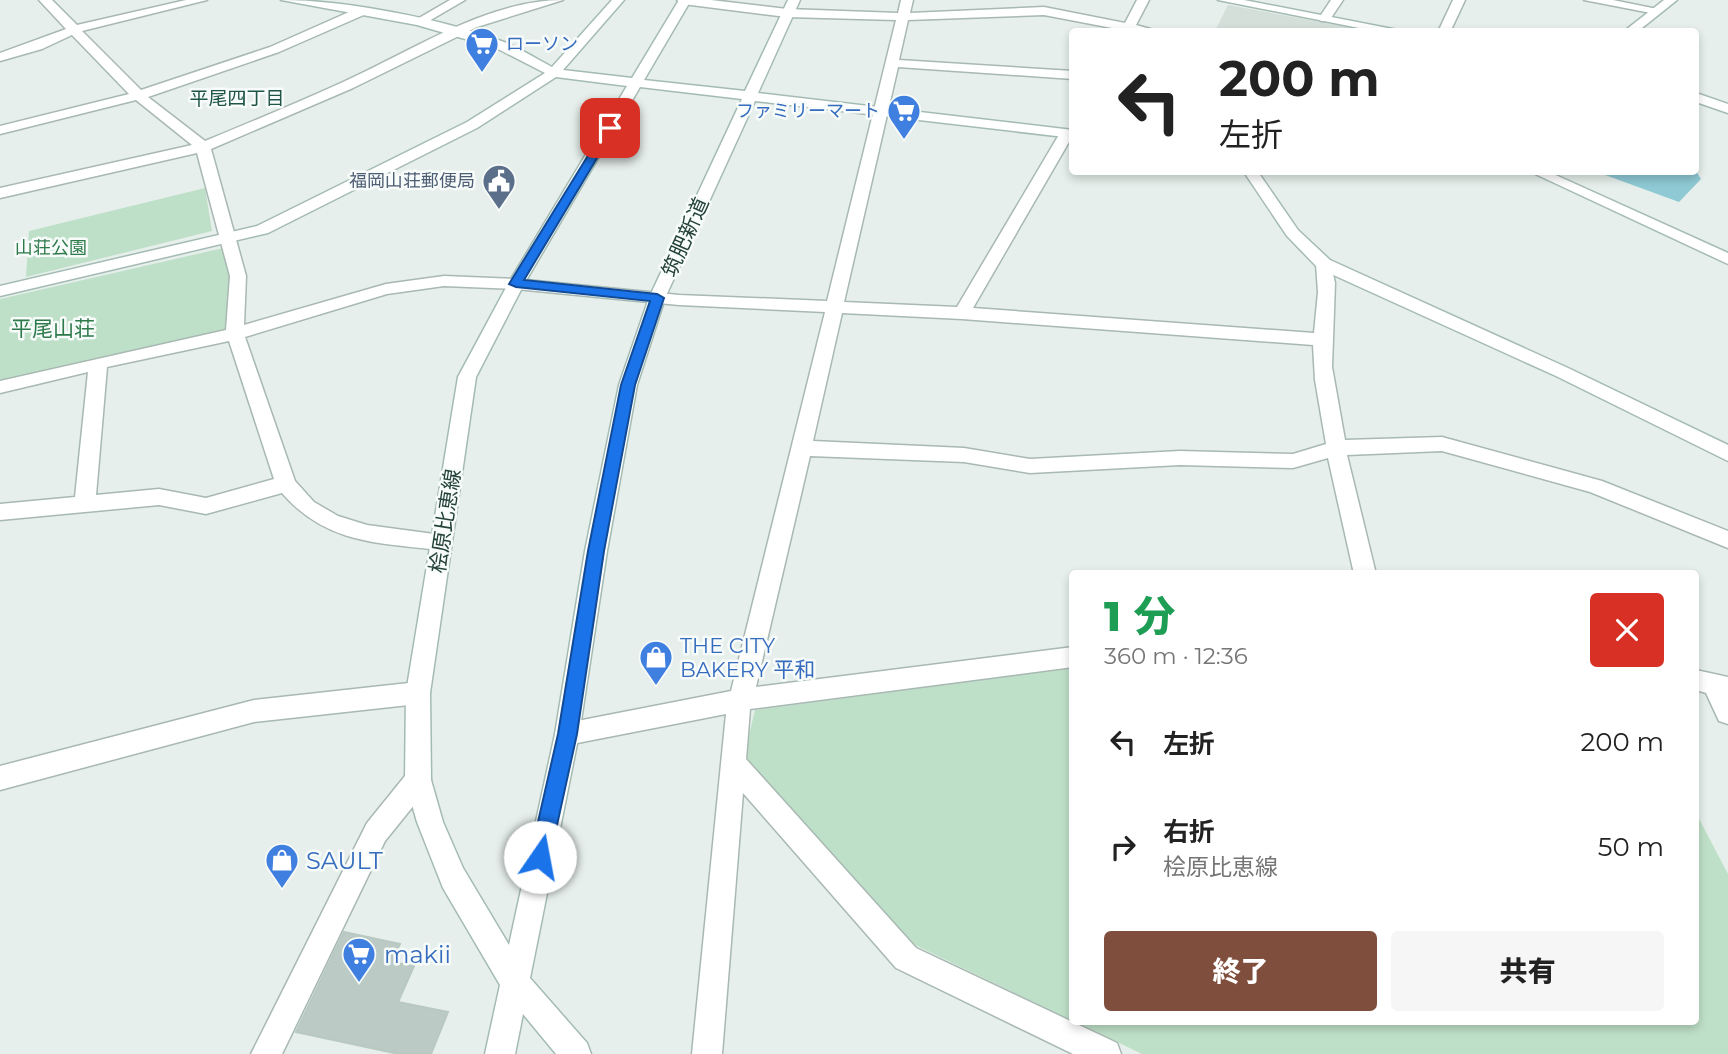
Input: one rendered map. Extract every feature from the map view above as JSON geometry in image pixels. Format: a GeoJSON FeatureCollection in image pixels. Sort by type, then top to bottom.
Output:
{"type":"FeatureCollection","features":[{"type":"Feature","properties":{"kind":"street"},"geometry":{"type":"LineString","coordinates":[[45,0],[140,97],[203,146],[238,276],[235,334],[286,484],[307,508],[331,522],[367,533],[441,542]]}},
{"type":"Feature","properties":{"kind":"street"},"geometry":{"type":"LineString","coordinates":[[0,57],[38,46],[75,29],[201,0]]}},
{"type":"Feature","properties":{"kind":"street"},"geometry":{"type":"LineString","coordinates":[[287,0],[418,22],[500,45],[554,73],[1069,130]]}},
{"type":"Feature","properties":{"kind":"street"},"geometry":{"type":"LineString","coordinates":[[418,22],[459,0]]}},
{"type":"Feature","properties":{"kind":"street"},"geometry":{"type":"LineString","coordinates":[[0,192],[203,146],[348,85],[453,33],[557,0]]}},
{"type":"Feature","properties":{"kind":"street"},"geometry":{"type":"LineString","coordinates":[[0,291],[262,230],[472,125],[554,73],[618,0]]}},
{"type":"Feature","properties":{"kind":"street"},"geometry":{"type":"LineString","coordinates":[[684,0],[903,17],[1044,11],[1122,28]]}},
{"type":"Feature","properties":{"kind":"street","name":"桧原比恵線"},"geometry":{"type":"LineString","coordinates":[[576,1054],[513,980],[453,878],[430,822],[418,780],[418,693],[467,377],[516,284],[684,0]]}},
{"type":"Feature","properties":{"kind":"street"},"geometry":{"type":"LineString","coordinates":[[707,1054],[739,701],[747,678],[837,306],[891,62],[908,0]]}},
{"type":"Feature","properties":{"kind":"street"},"geometry":{"type":"LineString","coordinates":[[1128,28],[1143,0]]}},
{"type":"Feature","properties":{"kind":"street"},"geometry":{"type":"LineString","coordinates":[[1224,0],[1380,28]]}},
{"type":"Feature","properties":{"kind":"street"},"geometry":{"type":"LineString","coordinates":[[1325,18],[1337,0]]}},
{"type":"Feature","properties":{"kind":"street"},"geometry":{"type":"LineString","coordinates":[[1446,28],[1459,0]]}},
{"type":"Feature","properties":{"kind":"street"},"geometry":{"type":"LineString","coordinates":[[1590,0],[1656,10]]}},
{"type":"Feature","properties":{"kind":"street"},"geometry":{"type":"LineString","coordinates":[[1634,28],[1671,0]]}},
{"type":"Feature","properties":{"kind":"street","name":"筑肥新道"},"geometry":{"type":"LineString","coordinates":[[500,1054],[513,980],[567,734],[596,551],[628,385],[657,298],[790,7]]}},
{"type":"Feature","properties":{"kind":"street"},"geometry":{"type":"LineString","coordinates":[[0,130],[140,97],[263,55],[362,11]]}},
{"type":"Feature","properties":{"kind":"street"},"geometry":{"type":"LineString","coordinates":[[891,62],[1069,75]]}},
{"type":"Feature","properties":{"kind":"street"},"geometry":{"type":"LineString","coordinates":[[1699,98],[1728,108]]}},
{"type":"Feature","properties":{"kind":"street"},"geometry":{"type":"LineString","coordinates":[[962,313],[1069,133]]}},
{"type":"Feature","properties":{"kind":"street"},"geometry":{"type":"LineString","coordinates":[[1253,175],[1289,232],[1304,249],[1324,264],[1562,372],[1728,454]]}},
{"type":"Feature","properties":{"kind":"street"},"geometry":{"type":"LineString","coordinates":[[1545,175],[1728,259]]}},
{"type":"Feature","properties":{"kind":"street"},"geometry":{"type":"LineString","coordinates":[[1324,264],[1328,281],[1322,340],[1336,448],[1364,570]]}},
{"type":"Feature","properties":{"kind":"street"},"geometry":{"type":"LineString","coordinates":[[0,387],[235,334],[386,289],[444,281],[516,284],[657,298],[962,313],[1322,340]]}},
{"type":"Feature","properties":{"kind":"street"},"geometry":{"type":"LineString","coordinates":[[85,504],[98,363]]}},
{"type":"Feature","properties":{"kind":"street"},"geometry":{"type":"LineString","coordinates":[[802,448],[964,455],[1030,466],[1180,458],[1293,461],[1336,448],[1442,444],[1595,486],[1728,540]]}},
{"type":"Feature","properties":{"kind":"street"},"geometry":{"type":"LineString","coordinates":[[0,512],[159,497],[206,506],[286,484]]}},
{"type":"Feature","properties":{"kind":"street"},"geometry":{"type":"LineString","coordinates":[[567,734],[739,701],[1069,658]]}},
{"type":"Feature","properties":{"kind":"street"},"geometry":{"type":"LineString","coordinates":[[1713,684],[1728,713]]}},
{"type":"Feature","properties":{"kind":"street"},"geometry":{"type":"LineString","coordinates":[[0,778],[254,711],[418,693]]}},
{"type":"Feature","properties":{"kind":"street"},"geometry":{"type":"LineString","coordinates":[[733,763],[906,958],[1106,1054]]}},
{"type":"Feature","properties":{"kind":"street"},"geometry":{"type":"LineString","coordinates":[[266,1054],[376,832],[418,780]]}},
{"type":"Feature","properties":{"kind":"shaded area"},"geometry":{"type":"Polygon","coordinates":[[[1228,5],[1353,28],[1216,28],[1228,5]]]}},
{"type":"Feature","properties":{"kind":"green space","name":"山荘公園"},"geometry":{"type":"Polygon","coordinates":[[[205,188],[212,231],[26,277],[29,231],[205,188]]]}},
{"type":"Feature","properties":{"kind":"green space","name":"平尾山荘"},"geometry":{"type":"Polygon","coordinates":[[[223,248],[235,272],[230,329],[0,383],[0,299],[223,248]]]}},
{"type":"Feature","properties":{"kind":"green space"},"geometry":{"type":"Polygon","coordinates":[[[1069,668],[1069,1019],[913,944],[751,766],[745,752],[755,710],[1069,668]]]}},
{"type":"Feature","properties":{"kind":"green space"},"geometry":{"type":"Polygon","coordinates":[[[1699,819],[1728,874],[1728,1054],[1142,1054],[1082,1025],[1699,1025],[1699,819]]]}},
{"type":"Feature","properties":{"kind":"water"},"geometry":{"type":"Polygon","coordinates":[[[1605,175],[1698,175],[1701,179],[1679,202],[1605,175]]]}},
{"type":"Feature","properties":{"kind":"building","name":"makii"},"geometry":{"type":"Polygon","coordinates":[[[344,932],[400,944],[392,962],[414,966],[398,1002],[448,1012],[431,1054],[399,1054],[296,1032],[344,932]]]}},
{"type":"Feature","properties":{"kind":"place","name":"ローソン"},"geometry":{"type":"Point","coordinates":[482,74]}},
{"type":"Feature","properties":{"kind":"place","name":"ファミリーマート"},"geometry":{"type":"Point","coordinates":[904,141]}},
{"type":"Feature","properties":{"kind":"place","name":"福岡山荘郵便局"},"geometry":{"type":"Point","coordinates":[499,211]}},
{"type":"Feature","properties":{"kind":"place","name":"THE CITY BAKERY 平和"},"geometry":{"type":"Point","coordinates":[656,687]}},
{"type":"Feature","properties":{"kind":"place","name":"SAULT"},"geometry":{"type":"Point","coordinates":[282,890]}},
{"type":"Feature","properties":{"kind":"place","name":"makii"},"geometry":{"type":"Point","coordinates":[359,984]}},
{"type":"Feature","properties":{"kind":"district","name":"平尾四丁目"},"geometry":{"type":"Point","coordinates":[237,98]}},
{"type":"Feature","properties":{"kind":"route"},"geometry":{"type":"LineString","coordinates":[[540,857],[567,734],[596,551],[628,385],[657,298],[516,284],[610,128]]}}]}
